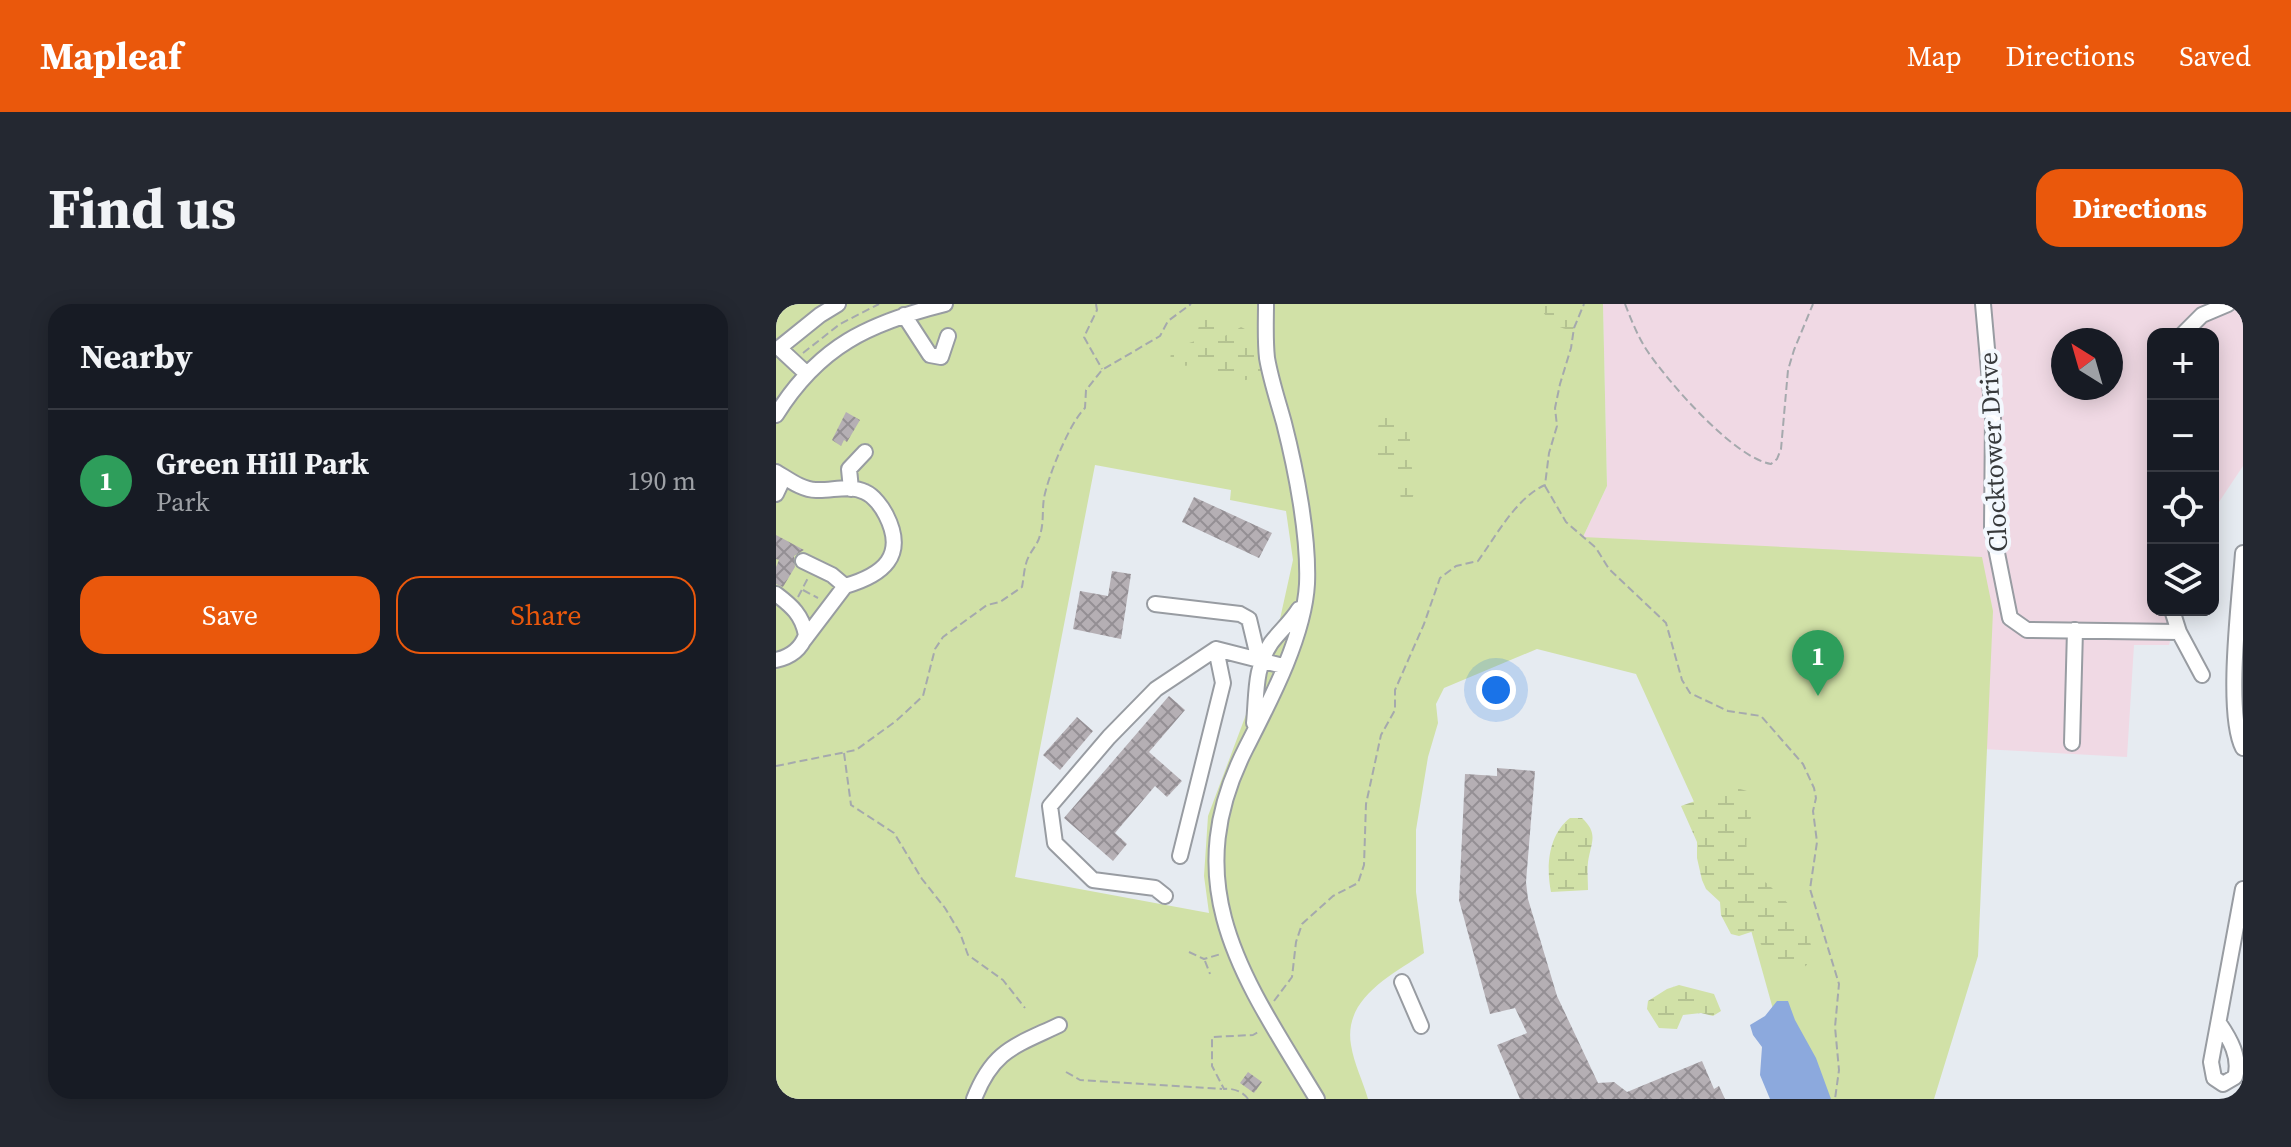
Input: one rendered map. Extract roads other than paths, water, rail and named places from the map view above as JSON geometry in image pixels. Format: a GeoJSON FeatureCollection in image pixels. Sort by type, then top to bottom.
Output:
{"type":"FeatureCollection","features":[{"type":"Feature","properties":{"kind":"street"},"geometry":{"type":"LineString","coordinates":[[807,374],[779,348],[838,304]]}},
{"type":"Feature","properties":{"kind":"street"},"geometry":{"type":"LineString","coordinates":[[776,415],[790,392],[846,340],[911,310],[945,304]]}},
{"type":"Feature","properties":{"kind":"street"},"geometry":{"type":"LineString","coordinates":[[1266,304],[1268,362],[1284,424],[1303,524],[1306,561],[1304,609],[1283,666],[1229,784],[1218,828],[1217,888],[1232,948],[1266,1014],[1317,1099]]}},
{"type":"Feature","properties":{"kind":"street","name":"Clocktower Drive"},"geometry":{"type":"LineString","coordinates":[[1983,304],[1993,416],[1992,528],[2010,618],[2027,630],[2179,632]]}},
{"type":"Feature","properties":{"kind":"street"},"geometry":{"type":"LineString","coordinates":[[2189,328],[2202,315],[2228,304]]}},
{"type":"Feature","properties":{"kind":"street"},"geometry":{"type":"LineString","coordinates":[[911,310],[930,355],[941,357],[948,336]]}},
{"type":"Feature","properties":{"kind":"street"},"geometry":{"type":"LineString","coordinates":[[851,489],[849,469],[865,452]]}},
{"type":"Feature","properties":{"kind":"street"},"geometry":{"type":"LineString","coordinates":[[776,494],[780,475],[814,491],[865,491],[883,510],[896,541],[889,561],[875,573],[845,586],[804,640],[787,658],[776,660]]}},
{"type":"Feature","properties":{"kind":"street"},"geometry":{"type":"LineString","coordinates":[[2243,553],[2234,706],[2243,748]]}},
{"type":"Feature","properties":{"kind":"street"},"geometry":{"type":"LineString","coordinates":[[808,563],[845,586]]}},
{"type":"Feature","properties":{"kind":"street"},"geometry":{"type":"LineString","coordinates":[[776,594],[793,606],[803,620],[804,640]]}},
{"type":"Feature","properties":{"kind":"street"},"geometry":{"type":"LineString","coordinates":[[1247,746],[1255,720],[1260,661],[1305,597]]}},
{"type":"Feature","properties":{"kind":"street"},"geometry":{"type":"LineString","coordinates":[[1155,604],[1240,614],[1249,619],[1260,661]]}},
{"type":"Feature","properties":{"kind":"street"},"geometry":{"type":"LineString","coordinates":[[2174,616],[2202,675]]}},
{"type":"Feature","properties":{"kind":"street"},"geometry":{"type":"LineString","coordinates":[[2072,743],[2075,630]]}},
{"type":"Feature","properties":{"kind":"street"},"geometry":{"type":"LineString","coordinates":[[1165,896],[1155,888],[1093,880],[1055,843],[1050,806],[1109,737],[1156,689],[1216,649],[1283,666]]}},
{"type":"Feature","properties":{"kind":"street"},"geometry":{"type":"LineString","coordinates":[[1180,856],[1223,683],[1216,649]]}},
{"type":"Feature","properties":{"kind":"street"},"geometry":{"type":"LineString","coordinates":[[1190,822],[1218,828]]}},
{"type":"Feature","properties":{"kind":"street"},"geometry":{"type":"LineString","coordinates":[[2219,1023],[2243,889]]}},
{"type":"Feature","properties":{"kind":"street"},"geometry":{"type":"LineString","coordinates":[[1402,982],[1421,1026]]}},
{"type":"Feature","properties":{"kind":"street"},"geometry":{"type":"LineString","coordinates":[[974,1099],[994,1061],[1014,1045],[1059,1025]]}},
{"type":"Feature","properties":{"kind":"water"},"geometry":{"type":"Polygon","coordinates":[[[1777,1001],[1788,1001],[1816,1058],[1831,1099],[1770,1099],[1760,1075],[1762,1047],[1750,1025],[1765,1016],[1777,1001]]]}},
{"type":"Feature","properties":{"kind":"place","name":"Green Hill Park"},"geometry":{"type":"Point","coordinates":[1818,696]}}]}
